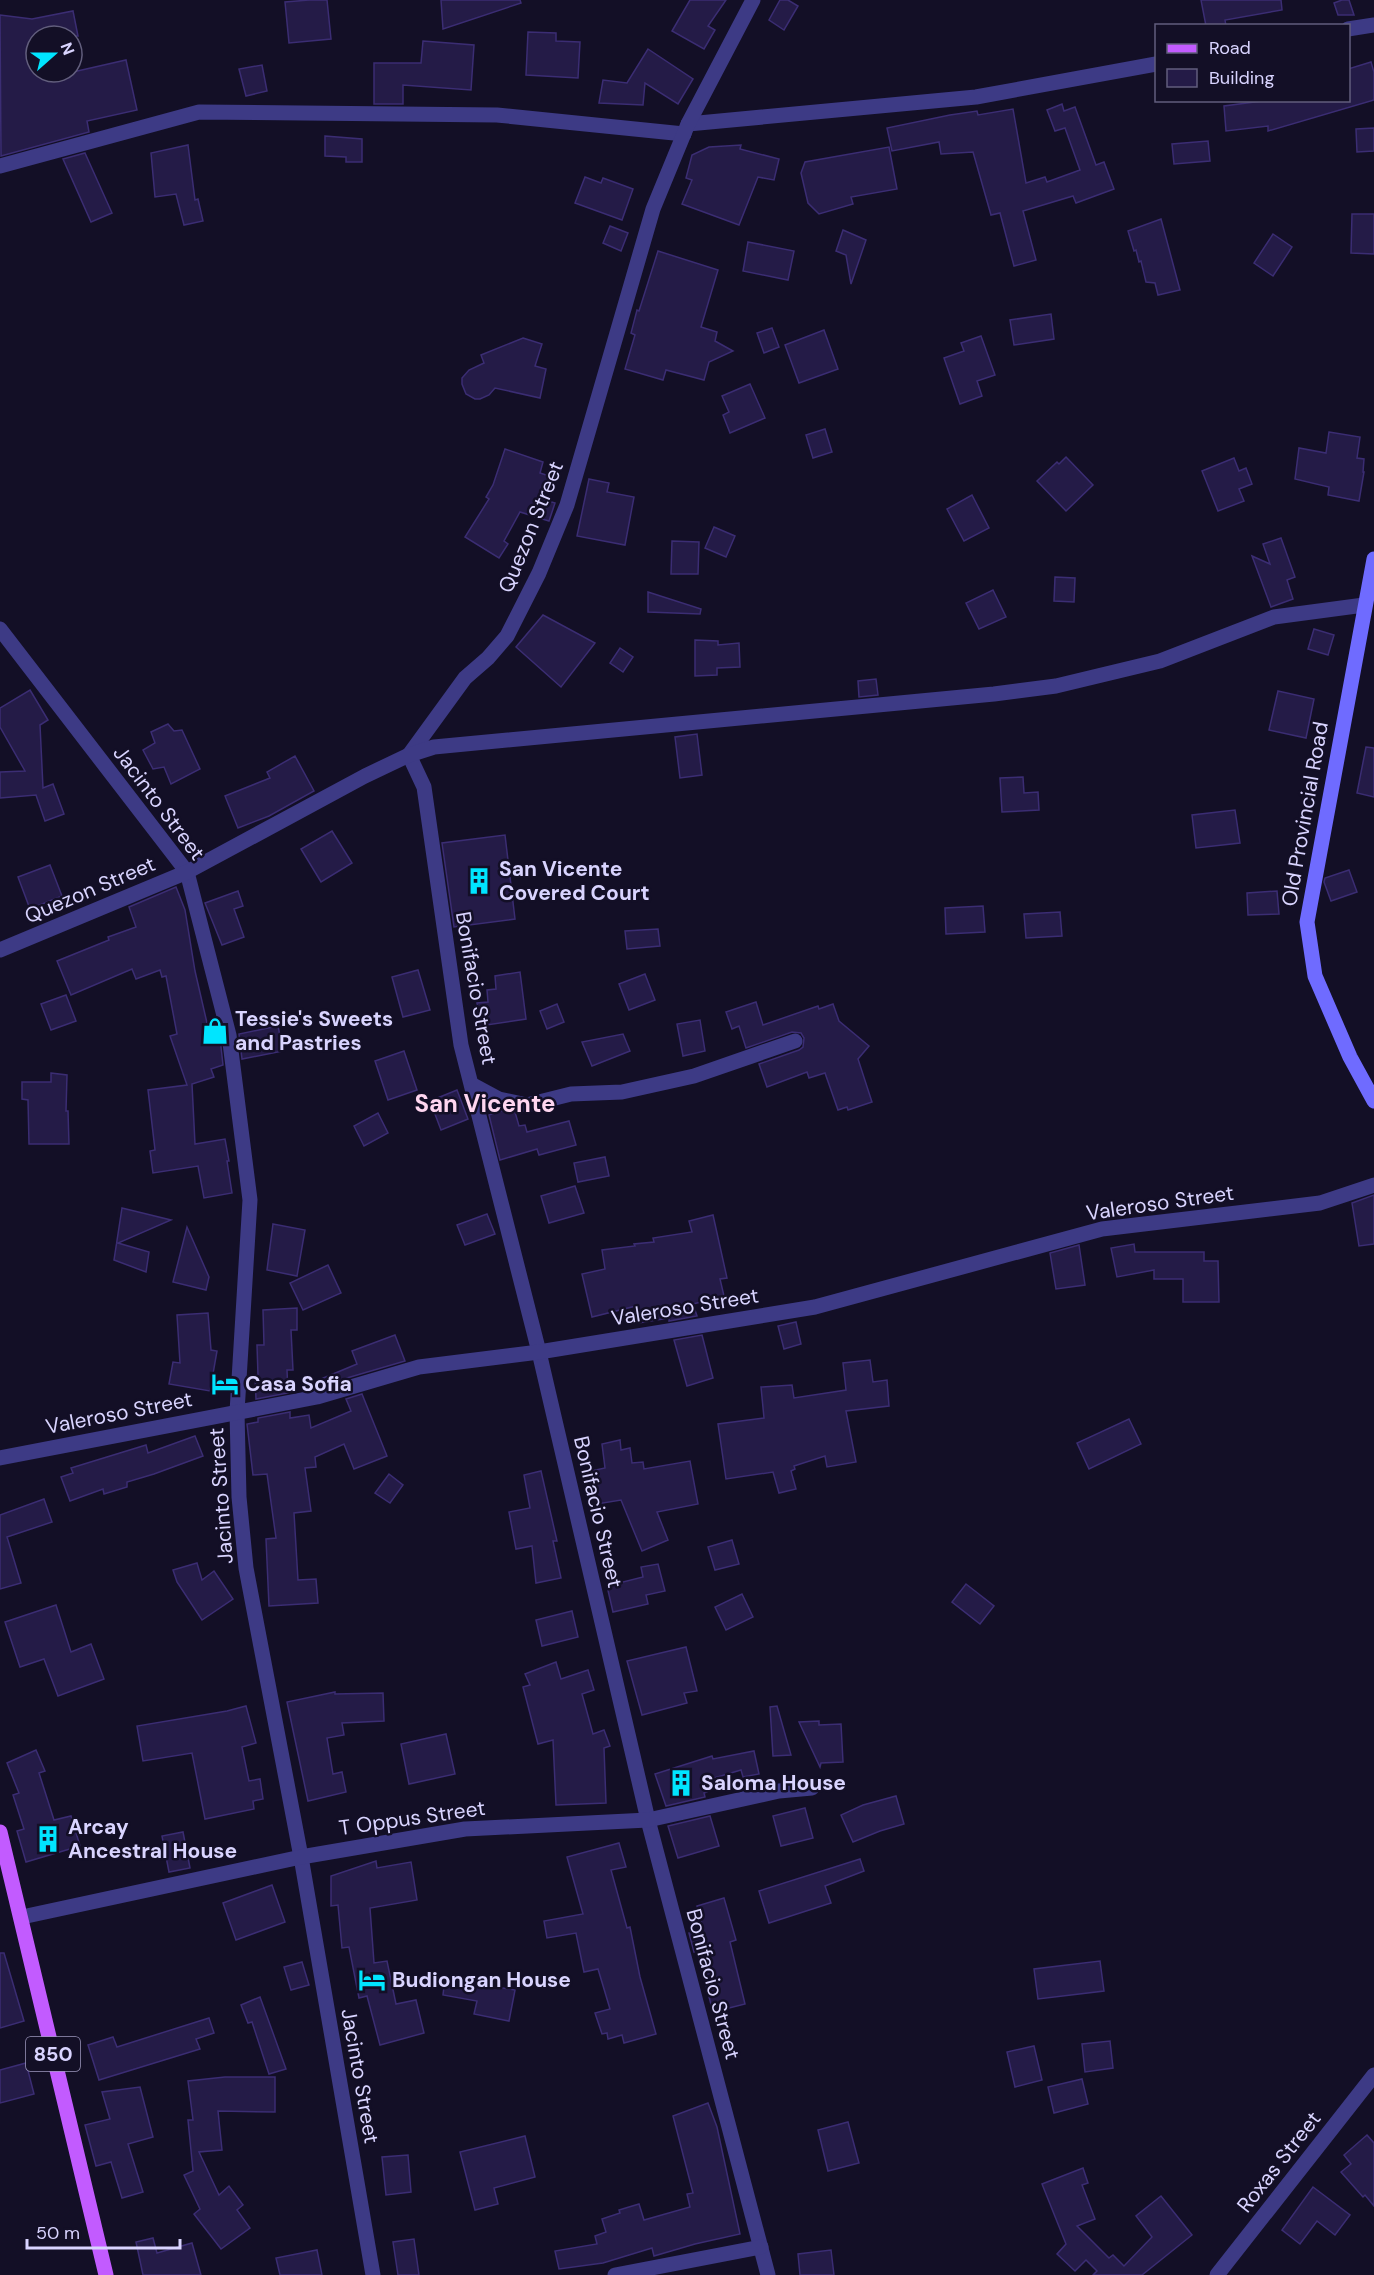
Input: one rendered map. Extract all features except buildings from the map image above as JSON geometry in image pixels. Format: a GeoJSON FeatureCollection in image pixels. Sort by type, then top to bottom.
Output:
{"type":"FeatureCollection","features":[{"type":"Feature","properties":{"kind":"main road","name":"Old Provincial Road"},"geometry":{"type":"LineString","coordinates":[[1374,559],[1307,922],[1315,976],[1350,1057],[1374,1101]]}},
{"type":"Feature","properties":{"kind":"main road","name":"850"},"geometry":{"type":"LineString","coordinates":[[0,1832],[106,2275]]}},
{"type":"Feature","properties":{"kind":"street","name":"Quezon Street"},"geometry":{"type":"LineString","coordinates":[[0,950],[187,872],[365,776],[409,755],[465,678],[489,658],[507,636],[539,573],[567,505],[653,209],[686,129],[753,0]]}},
{"type":"Feature","properties":{"kind":"street"},"geometry":{"type":"LineString","coordinates":[[1350,29],[1374,25]]}},
{"type":"Feature","properties":{"kind":"street"},"geometry":{"type":"LineString","coordinates":[[0,166],[199,112],[497,115],[686,129],[976,97],[1155,64]]}},
{"type":"Feature","properties":{"kind":"street"},"geometry":{"type":"LineString","coordinates":[[409,755],[434,747],[1056,686],[1160,661],[1274,617],[1364,605]]}},
{"type":"Feature","properties":{"kind":"street","name":"Jacinto Street"},"geometry":{"type":"LineString","coordinates":[[0,629],[187,872],[229,1035],[250,1200],[237,1412],[239,1497],[246,1568],[301,1857],[373,2275]]}},
{"type":"Feature","properties":{"kind":"street","name":"Bonifacio Street"},"geometry":{"type":"LineString","coordinates":[[409,755],[424,787],[461,1045],[539,1352],[648,1820],[768,2275]]}},
{"type":"Feature","properties":{"kind":"street"},"geometry":{"type":"LineString","coordinates":[[473,1085],[499,1099],[527,1105],[572,1094],[622,1092],[694,1076],[795,1041]]}},
{"type":"Feature","properties":{"kind":"street","name":"Valeroso Street"},"geometry":{"type":"LineString","coordinates":[[0,1458],[317,1397],[420,1367],[539,1352],[815,1307],[1102,1229],[1320,1203],[1374,1185]]}},
{"type":"Feature","properties":{"kind":"street","name":"T Oppus Street"},"geometry":{"type":"LineString","coordinates":[[22,1917],[301,1857],[465,1829],[648,1820],[779,1791],[812,1788]]}},
{"type":"Feature","properties":{"kind":"street","name":"Roxas Street"},"geometry":{"type":"LineString","coordinates":[[1217,2275],[1374,2075]]}},
{"type":"Feature","properties":{"kind":"street"},"geometry":{"type":"LineString","coordinates":[[615,2275],[761,2247]]}},
{"type":"Feature","properties":{"kind":"place","name":"San Vicente Covered Court"},"geometry":{"type":"Point","coordinates":[479,881]}},
{"type":"Feature","properties":{"kind":"place","name":"Tessie's Sweets and Pastries"},"geometry":{"type":"Point","coordinates":[215,1031]}},
{"type":"Feature","properties":{"kind":"place","name":"Casa Sofia"},"geometry":{"type":"Point","coordinates":[225,1384]}},
{"type":"Feature","properties":{"kind":"place","name":"Saloma House"},"geometry":{"type":"Point","coordinates":[681,1783]}},
{"type":"Feature","properties":{"kind":"place","name":"Arcay Ancestral House"},"geometry":{"type":"Point","coordinates":[48,1839]}},
{"type":"Feature","properties":{"kind":"place","name":"Budiongan House"},"geometry":{"type":"Point","coordinates":[372,1980]}},
{"type":"Feature","properties":{"kind":"district","name":"San Vicente"},"geometry":{"type":"Point","coordinates":[485,1104]}}]}
